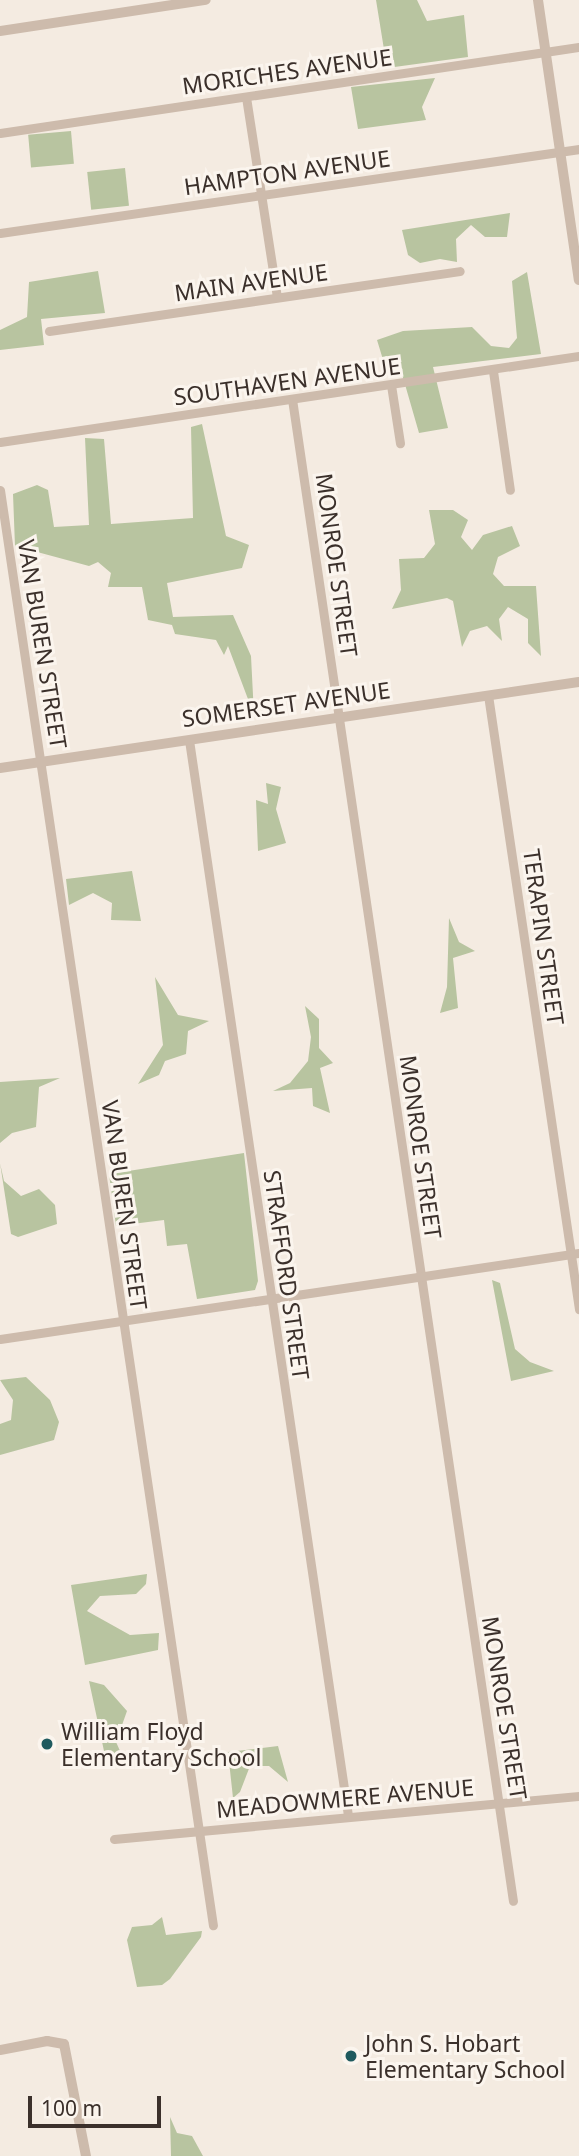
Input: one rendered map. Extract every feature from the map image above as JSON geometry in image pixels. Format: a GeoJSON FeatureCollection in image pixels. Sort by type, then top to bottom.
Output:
{"type":"FeatureCollection","features":[{"type":"Feature","properties":{"kind":"street"},"geometry":{"type":"LineString","coordinates":[[0,30],[206,0]]}},
{"type":"Feature","properties":{"kind":"street"},"geometry":{"type":"LineString","coordinates":[[538,0],[579,280]]}},
{"type":"Feature","properties":{"kind":"street","name":"MORICHES AVENUE"},"geometry":{"type":"LineString","coordinates":[[0,133],[579,47]]}},
{"type":"Feature","properties":{"kind":"street"},"geometry":{"type":"LineString","coordinates":[[247,97],[277,298]]}},
{"type":"Feature","properties":{"kind":"street","name":"HAMPTON AVENUE"},"geometry":{"type":"LineString","coordinates":[[0,233],[579,149]]}},
{"type":"Feature","properties":{"kind":"street","name":"MAIN AVENUE"},"geometry":{"type":"LineString","coordinates":[[49,331],[460,271]]}},
{"type":"Feature","properties":{"kind":"street","name":"SOUTHAVEN AVENUE"},"geometry":{"type":"LineString","coordinates":[[0,442],[579,356]]}},
{"type":"Feature","properties":{"kind":"street"},"geometry":{"type":"LineString","coordinates":[[493,370],[510,490]]}},
{"type":"Feature","properties":{"kind":"street"},"geometry":{"type":"LineString","coordinates":[[391,385],[400,443]]}},
{"type":"Feature","properties":{"kind":"street","name":"MONROE STREET"},"geometry":{"type":"LineString","coordinates":[[292,399],[513,1901]]}},
{"type":"Feature","properties":{"kind":"street","name":"VAN BUREN STREET"},"geometry":{"type":"LineString","coordinates":[[0,490],[213,1925]]}},
{"type":"Feature","properties":{"kind":"street","name":"SOMERSET AVENUE"},"geometry":{"type":"LineString","coordinates":[[0,768],[579,682]]}},
{"type":"Feature","properties":{"kind":"street","name":"TERAPIN STREET"},"geometry":{"type":"LineString","coordinates":[[488,695],[575,1253],[579,1309]]}},
{"type":"Feature","properties":{"kind":"street","name":"STRAFFORD STREET"},"geometry":{"type":"LineString","coordinates":[[189,740],[348,1816]]}},
{"type":"Feature","properties":{"kind":"street"},"geometry":{"type":"LineString","coordinates":[[0,1339],[123,1323],[575,1253]]}},
{"type":"Feature","properties":{"kind":"street","name":"MEADOWMERE AVENUE"},"geometry":{"type":"LineString","coordinates":[[114,1839],[579,1796]]}},
{"type":"Feature","properties":{"kind":"street"},"geometry":{"type":"LineString","coordinates":[[0,2050],[58,2041],[68,2054],[86,2156]]}},
{"type":"Feature","properties":{"kind":"green space"},"geometry":{"type":"Polygon","coordinates":[[[376,0],[417,0],[427,21],[464,15],[468,57],[387,68],[376,0]]]}},
{"type":"Feature","properties":{"kind":"green space"},"geometry":{"type":"Polygon","coordinates":[[[435,78],[422,107],[426,120],[358,129],[351,87],[435,78]]]}},
{"type":"Feature","properties":{"kind":"green space"},"geometry":{"type":"Polygon","coordinates":[[[71,131],[74,164],[31,168],[28,135],[71,131]]]}},
{"type":"Feature","properties":{"kind":"green space"},"geometry":{"type":"Polygon","coordinates":[[[125,168],[129,206],[91,210],[87,172],[125,168]]]}},
{"type":"Feature","properties":{"kind":"green space"},"geometry":{"type":"Polygon","coordinates":[[[510,213],[507,237],[485,237],[471,225],[456,239],[457,262],[440,259],[420,263],[408,255],[402,230],[510,213]]]}},
{"type":"Feature","properties":{"kind":"green space"},"geometry":{"type":"Polygon","coordinates":[[[98,271],[105,313],[41,319],[44,345],[0,350],[0,330],[27,317],[29,282],[98,271]]]}},
{"type":"Feature","properties":{"kind":"green space"},"geometry":{"type":"Polygon","coordinates":[[[527,272],[541,354],[433,367],[448,428],[419,433],[402,374],[388,376],[377,340],[403,331],[472,327],[491,346],[509,348],[517,338],[512,281],[527,272]]]}},
{"type":"Feature","properties":{"kind":"green space"},"geometry":{"type":"Polygon","coordinates":[[[202,424],[226,536],[249,545],[242,568],[167,583],[173,617],[233,615],[251,656],[254,715],[228,646],[224,655],[216,640],[175,634],[172,625],[148,620],[142,587],[108,587],[111,573],[98,562],[89,566],[15,546],[13,494],[37,485],[48,490],[54,527],[89,525],[85,438],[104,439],[111,524],[193,518],[191,427],[202,424]]]}},
{"type":"Feature","properties":{"kind":"green space"},"geometry":{"type":"Polygon","coordinates":[[[429,510],[453,510],[468,520],[461,537],[472,550],[483,535],[512,526],[520,546],[498,557],[493,574],[504,586],[536,586],[541,656],[528,643],[528,619],[508,607],[499,619],[502,641],[487,626],[470,631],[462,647],[453,601],[447,598],[392,609],[401,590],[399,559],[424,558],[435,544],[429,510]]]}},
{"type":"Feature","properties":{"kind":"green space"},"geometry":{"type":"Polygon","coordinates":[[[266,783],[281,787],[276,809],[286,843],[258,851],[256,800],[268,804],[266,783]]]}},
{"type":"Feature","properties":{"kind":"green space"},"geometry":{"type":"Polygon","coordinates":[[[132,871],[141,921],[111,920],[112,903],[93,893],[69,905],[66,879],[132,871]]]}},
{"type":"Feature","properties":{"kind":"green space"},"geometry":{"type":"Polygon","coordinates":[[[449,918],[459,942],[475,951],[453,958],[458,1008],[440,1013],[447,987],[449,918]]]}},
{"type":"Feature","properties":{"kind":"green space"},"geometry":{"type":"Polygon","coordinates":[[[155,977],[178,1015],[209,1021],[188,1031],[186,1054],[165,1061],[159,1075],[138,1084],[163,1045],[155,977]]]}},
{"type":"Feature","properties":{"kind":"green space"},"geometry":{"type":"Polygon","coordinates":[[[305,1006],[319,1019],[319,1048],[333,1063],[320,1068],[330,1113],[313,1106],[312,1088],[273,1091],[290,1083],[308,1061],[311,1037],[305,1006]]]}},
{"type":"Feature","properties":{"kind":"green space"},"geometry":{"type":"Polygon","coordinates":[[[60,1078],[39,1087],[36,1127],[12,1133],[0,1143],[0,1082],[60,1078]]]}},
{"type":"Feature","properties":{"kind":"green space"},"geometry":{"type":"Polygon","coordinates":[[[244,1153],[258,1281],[255,1290],[197,1299],[187,1244],[167,1246],[164,1220],[116,1226],[109,1174],[244,1153]]]}},
{"type":"Feature","properties":{"kind":"green space"},"geometry":{"type":"Polygon","coordinates":[[[0,1163],[4,1181],[21,1196],[39,1189],[55,1205],[57,1224],[18,1237],[11,1234],[0,1163]]]}},
{"type":"Feature","properties":{"kind":"green space"},"geometry":{"type":"Polygon","coordinates":[[[492,1280],[500,1283],[515,1349],[530,1362],[554,1371],[511,1381],[492,1280]]]}},
{"type":"Feature","properties":{"kind":"green space"},"geometry":{"type":"Polygon","coordinates":[[[26,1377],[50,1400],[59,1422],[54,1440],[0,1455],[0,1424],[11,1420],[13,1400],[0,1380],[26,1377]]]}},
{"type":"Feature","properties":{"kind":"green space"},"geometry":{"type":"Polygon","coordinates":[[[147,1574],[146,1584],[136,1594],[100,1596],[87,1611],[130,1635],[159,1633],[158,1650],[85,1665],[71,1585],[147,1574]]]}},
{"type":"Feature","properties":{"kind":"green space"},"geometry":{"type":"Polygon","coordinates":[[[89,1681],[104,1685],[127,1711],[116,1742],[125,1762],[107,1765],[89,1681]]]}},
{"type":"Feature","properties":{"kind":"green space"},"geometry":{"type":"Polygon","coordinates":[[[278,1746],[288,1782],[269,1766],[250,1766],[240,1792],[233,1798],[228,1752],[278,1746]]]}},
{"type":"Feature","properties":{"kind":"green space"},"geometry":{"type":"Polygon","coordinates":[[[162,1917],[166,1935],[202,1931],[201,1937],[170,1979],[162,1985],[137,1987],[127,1940],[132,1927],[152,1925],[162,1917]]]}},
{"type":"Feature","properties":{"kind":"green space"},"geometry":{"type":"Polygon","coordinates":[[[170,2117],[177,2133],[192,2136],[203,2156],[171,2156],[170,2117]]]}},
{"type":"Feature","properties":{"kind":"place","name":"William Floyd Elementary School"},"geometry":{"type":"Point","coordinates":[47,1744]}},
{"type":"Feature","properties":{"kind":"place","name":"John S. Hobart Elementary School"},"geometry":{"type":"Point","coordinates":[351,2056]}}]}
